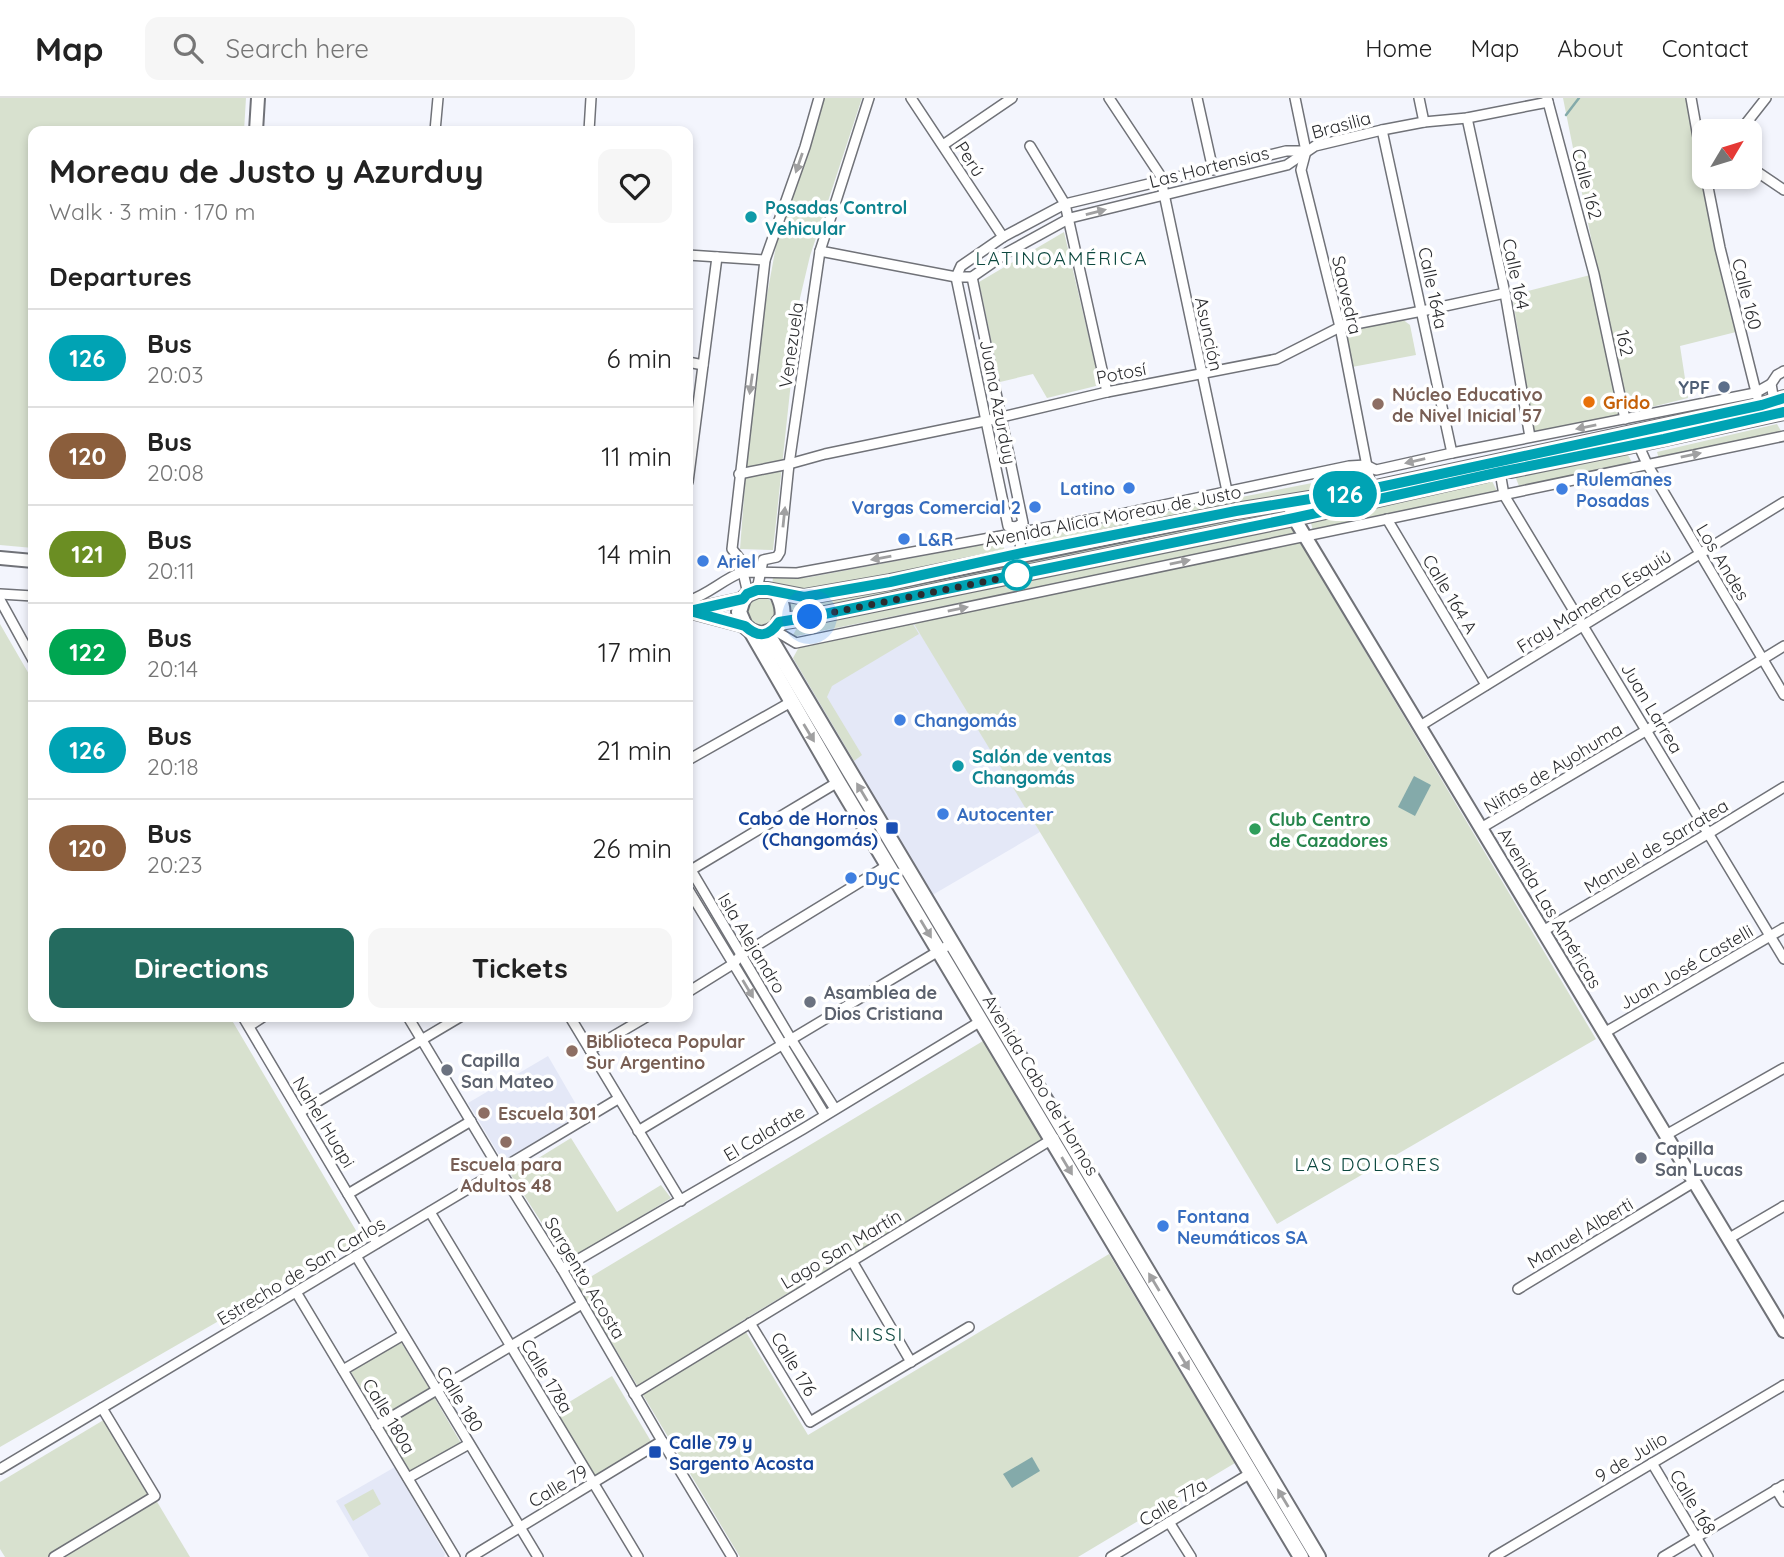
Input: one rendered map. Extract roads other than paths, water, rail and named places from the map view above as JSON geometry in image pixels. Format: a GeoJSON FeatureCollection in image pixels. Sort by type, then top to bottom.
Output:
{"type":"FeatureCollection","features":[{"type":"Feature","properties":{"kind":"main road"},"geometry":{"type":"LineString","coordinates":[[256,126],[258,98]]}},
{"type":"Feature","properties":{"kind":"main road","name":"Avenida Alicia Moreau de Justo"},"geometry":{"type":"LineString","coordinates":[[693,605],[749,594],[777,593],[804,597],[1285,503],[1373,495],[1500,472],[1639,444],[1774,407]]}},
{"type":"Feature","properties":{"kind":"main road","name":"Avenida Alicia Moreau de Justo"},"geometry":{"type":"LineString","coordinates":[[693,607],[760,634],[810,617],[1294,518],[1373,495],[1774,407]]}},
{"type":"Feature","properties":{"kind":"main road","name":"Avenida Las Américas"},"geometry":{"type":"LineString","coordinates":[[1285,503],[1784,1331]]}},
{"type":"Feature","properties":{"kind":"main road"},"geometry":{"type":"LineString","coordinates":[[0,558],[28,561]]}},
{"type":"Feature","properties":{"kind":"main road"},"geometry":{"type":"LineString","coordinates":[[774,628],[783,618],[784,612],[777,593]]}},
{"type":"Feature","properties":{"kind":"main road"},"geometry":{"type":"LineString","coordinates":[[748,628],[739,612],[740,605],[749,594]]}},
{"type":"Feature","properties":{"kind":"main road","name":"Avenida Cabo de Hornos"},"geometry":{"type":"LineString","coordinates":[[748,628],[888,865],[946,947],[981,1021],[1058,1136],[1318,1557]]}},
{"type":"Feature","properties":{"kind":"main road","name":"Avenida Cabo de Hornos"},"geometry":{"type":"LineString","coordinates":[[774,628],[946,947],[1301,1557]]}},
{"type":"Feature","properties":{"kind":"street"},"geometry":{"type":"LineString","coordinates":[[435,126],[438,98]]}},
{"type":"Feature","properties":{"kind":"street"},"geometry":{"type":"LineString","coordinates":[[589,126],[591,98]]}},
{"type":"Feature","properties":{"kind":"street","name":"Venezuela"},"geometry":{"type":"LineString","coordinates":[[749,594],[740,559],[732,549],[765,260],[819,98]]}},
{"type":"Feature","properties":{"kind":"street","name":"Venezuela"},"geometry":{"type":"LineString","coordinates":[[760,572],[763,560],[777,557],[780,552],[789,464],[820,251],[869,98]]}},
{"type":"Feature","properties":{"kind":"street","name":"Perú"},"geometry":{"type":"LineString","coordinates":[[911,98],[1003,237]]}},
{"type":"Feature","properties":{"kind":"street"},"geometry":{"type":"LineString","coordinates":[[943,145],[1012,98]]}},
{"type":"Feature","properties":{"kind":"street","name":"Asunción"},"geometry":{"type":"LineString","coordinates":[[1109,98],[1160,175],[1227,491]]}},
{"type":"Feature","properties":{"kind":"street"},"geometry":{"type":"LineString","coordinates":[[1197,98],[1213,170]]}},
{"type":"Feature","properties":{"kind":"street","name":"Saavedra"},"geometry":{"type":"LineString","coordinates":[[1295,98],[1306,151],[1301,170],[1339,327],[1373,495]]}},
{"type":"Feature","properties":{"kind":"street"},"geometry":{"type":"LineString","coordinates":[[1419,98],[1424,122]]}},
{"type":"Feature","properties":{"kind":"street"},"geometry":{"type":"LineString","coordinates":[[1691,98],[1695,119]]}},
{"type":"Feature","properties":{"kind":"street"},"geometry":{"type":"LineString","coordinates":[[1749,119],[1766,98]]}},
{"type":"Feature","properties":{"kind":"street","name":"Brasilia"},"geometry":{"type":"LineString","coordinates":[[1306,151],[1315,146],[1382,130],[1467,118],[1548,100]]}},
{"type":"Feature","properties":{"kind":"street","name":"Calle 162"},"geometry":{"type":"LineString","coordinates":[[1548,100],[1594,274]]}},
{"type":"Feature","properties":{"kind":"street","name":"Calle 164"},"geometry":{"type":"LineString","coordinates":[[1467,118],[1505,293],[1530,438]]}},
{"type":"Feature","properties":{"kind":"street","name":"Calle 164a"},"geometry":{"type":"LineString","coordinates":[[1382,130],[1452,453]]}},
{"type":"Feature","properties":{"kind":"street"},"geometry":{"type":"LineString","coordinates":[[1030,146],[1065,204],[1070,218],[1107,392]]}},
{"type":"Feature","properties":{"kind":"street","name":"Las Hortensias"},"geometry":{"type":"LineString","coordinates":[[1003,237],[1065,204],[1286,151],[1306,151]]}},
{"type":"Feature","properties":{"kind":"street","name":"Las Hortensias"},"geometry":{"type":"LineString","coordinates":[[972,277],[1008,252],[1070,218],[1287,164],[1306,151]]}},
{"type":"Feature","properties":{"kind":"street"},"geometry":{"type":"LineString","coordinates":[[1762,175],[1784,190]]}},
{"type":"Feature","properties":{"kind":"street","name":"Calle 160"},"geometry":{"type":"LineString","coordinates":[[1708,189],[1720,248],[1774,407]]}},
{"type":"Feature","properties":{"kind":"street"},"geometry":{"type":"LineString","coordinates":[[956,277],[961,266],[1003,237]]}},
{"type":"Feature","properties":{"kind":"street"},"geometry":{"type":"LineString","coordinates":[[820,251],[956,277],[972,277]]}},
{"type":"Feature","properties":{"kind":"street"},"geometry":{"type":"LineString","coordinates":[[693,255],[765,260]]}},
{"type":"Feature","properties":{"kind":"street"},"geometry":{"type":"LineString","coordinates":[[693,443],[717,257]]}},
{"type":"Feature","properties":{"kind":"street","name":"162"},"geometry":{"type":"LineString","coordinates":[[1594,274],[1625,419]]}},
{"type":"Feature","properties":{"kind":"street","name":"Juana Azurduy"},"geometry":{"type":"LineString","coordinates":[[956,277],[1008,526],[1017,530]]}},
{"type":"Feature","properties":{"kind":"street","name":"Juana Azurduy"},"geometry":{"type":"LineString","coordinates":[[972,277],[1023,523],[1017,530]]}},
{"type":"Feature","properties":{"kind":"street","name":"Potosí"},"geometry":{"type":"LineString","coordinates":[[739,474],[1107,392],[1277,359],[1339,327],[1505,293]]}},
{"type":"Feature","properties":{"kind":"street"},"geometry":{"type":"LineString","coordinates":[[693,363],[703,365]]}},
{"type":"Feature","properties":{"kind":"street"},"geometry":{"type":"LineString","coordinates":[[1774,407],[1771,384],[1777,375],[1784,371]]}},
{"type":"Feature","properties":{"kind":"street"},"geometry":{"type":"LineString","coordinates":[[1771,384],[1774,407]]}},
{"type":"Feature","properties":{"kind":"street"},"geometry":{"type":"LineString","coordinates":[[693,604],[733,575],[742,572],[797,573],[1017,530],[1121,514],[1349,466],[1366,466],[1376,470],[1625,419],[1774,407]]}},
{"type":"Feature","properties":{"kind":"street"},"geometry":{"type":"LineString","coordinates":[[774,628],[796,643],[1784,436]]}},
{"type":"Feature","properties":{"kind":"street","name":"Los Andes"},"geometry":{"type":"LineString","coordinates":[[1639,444],[1647,464],[1784,695]]}},
{"type":"Feature","properties":{"kind":"street","name":"Juan Larrea"},"geometry":{"type":"LineString","coordinates":[[1500,472],[1504,495],[1784,959]]}},
{"type":"Feature","properties":{"kind":"street","name":"Fray Mamerto Esquiú"},"geometry":{"type":"LineString","coordinates":[[1420,726],[1784,502]]}},
{"type":"Feature","properties":{"kind":"street"},"geometry":{"type":"LineString","coordinates":[[1121,514],[1146,529]]}},
{"type":"Feature","properties":{"kind":"street","name":"Calle 164 A"},"geometry":{"type":"LineString","coordinates":[[1387,519],[1486,685]]}},
{"type":"Feature","properties":{"kind":"street","name":"Juana Azurduy"},"geometry":{"type":"LineString","coordinates":[[1017,530],[1022,553]]}},
{"type":"Feature","properties":{"kind":"street"},"geometry":{"type":"LineString","coordinates":[[749,594],[760,572]]}},
{"type":"Feature","properties":{"kind":"street"},"geometry":{"type":"LineString","coordinates":[[0,594],[28,596]]}},
{"type":"Feature","properties":{"kind":"street"},"geometry":{"type":"LineString","coordinates":[[0,600],[28,651]]}},
{"type":"Feature","properties":{"kind":"street","name":"Niñas de Ayohuma"},"geometry":{"type":"LineString","coordinates":[[1481,828],[1784,646]]}},
{"type":"Feature","properties":{"kind":"street"},"geometry":{"type":"LineString","coordinates":[[693,757],[791,702]]}},
{"type":"Feature","properties":{"kind":"street"},"geometry":{"type":"LineString","coordinates":[[693,868],[838,782]]}},
{"type":"Feature","properties":{"kind":"street","name":"Manuel de Sarratea"},"geometry":{"type":"LineString","coordinates":[[1543,931],[1784,787]]}},
{"type":"Feature","properties":{"kind":"street"},"geometry":{"type":"LineString","coordinates":[[693,989],[733,964],[741,954],[888,865]]}},
{"type":"Feature","properties":{"kind":"street","name":"Isla Alejandro"},"geometry":{"type":"LineString","coordinates":[[693,876],[835,1109]]}},
{"type":"Feature","properties":{"kind":"street","name":"Isla Alejandro"},"geometry":{"type":"LineString","coordinates":[[693,897],[825,1115]]}},
{"type":"Feature","properties":{"kind":"street","name":"Juan José Castelli"},"geometry":{"type":"LineString","coordinates":[[1604,1032],[1784,928]]}},
{"type":"Feature","properties":{"kind":"street"},"geometry":{"type":"LineString","coordinates":[[638,1131],[946,947]]}},
{"type":"Feature","properties":{"kind":"street","name":"El Calafate"},"geometry":{"type":"LineString","coordinates":[[562,1269],[981,1021]]}},
{"type":"Feature","properties":{"kind":"street","name":"Nahel Huapi"},"geometry":{"type":"LineString","coordinates":[[247,1022],[377,1243]]}},
{"type":"Feature","properties":{"kind":"street","name":"Sargento Acosta"},"geometry":{"type":"LineString","coordinates":[[411,1022],[562,1269],[732,1557]]}},
{"type":"Feature","properties":{"kind":"street"},"geometry":{"type":"LineString","coordinates":[[300,1112],[452,1022]]}},
{"type":"Feature","properties":{"kind":"street"},"geometry":{"type":"LineString","coordinates":[[573,1022],[681,1201]]}},
{"type":"Feature","properties":{"kind":"street"},"geometry":{"type":"LineString","coordinates":[[590,1050],[638,1022]]}},
{"type":"Feature","properties":{"kind":"street"},"geometry":{"type":"LineString","coordinates":[[1666,1135],[1784,1068]]}},
{"type":"Feature","properties":{"kind":"street","name":"Estrecho de San Carlos"},"geometry":{"type":"LineString","coordinates":[[0,1469],[618,1099]]}},
{"type":"Feature","properties":{"kind":"street"},"geometry":{"type":"LineString","coordinates":[[348,1194],[471,1121]]}},
{"type":"Feature","properties":{"kind":"street","name":"Lago San Martín"},"geometry":{"type":"LineString","coordinates":[[634,1394],[1058,1136]]}},
{"type":"Feature","properties":{"kind":"street","name":"Manuel Alberti"},"geometry":{"type":"LineString","coordinates":[[1518,1289],[1694,1182]]}},
{"type":"Feature","properties":{"kind":"street"},"geometry":{"type":"LineString","coordinates":[[1728,1238],[1784,1206]]}},
{"type":"Feature","properties":{"kind":"street","name":"Calle 178a"},"geometry":{"type":"LineString","coordinates":[[430,1212],[638,1557]]}},
{"type":"Feature","properties":{"kind":"street","name":"Calle 180"},"geometry":{"type":"LineString","coordinates":[[356,1256],[538,1557]]}},
{"type":"Feature","properties":{"kind":"street"},"geometry":{"type":"LineString","coordinates":[[852,1261],[911,1362],[969,1327]]}},
{"type":"Feature","properties":{"kind":"street","name":"Calle 180a"},"geometry":{"type":"LineString","coordinates":[[296,1292],[454,1557]]}},
{"type":"Feature","properties":{"kind":"street"},"geometry":{"type":"LineString","coordinates":[[376,1426],[582,1304]]}},
{"type":"Feature","properties":{"kind":"street","name":"Calle 176"},"geometry":{"type":"LineString","coordinates":[[750,1323],[810,1422],[911,1362]]}},
{"type":"Feature","properties":{"kind":"street"},"geometry":{"type":"LineString","coordinates":[[343,1370],[403,1335]]}},
{"type":"Feature","properties":{"kind":"street","name":"9 de Julio"},"geometry":{"type":"LineString","coordinates":[[1494,1557],[1507,1554],[1652,1463],[1784,1385]]}},
{"type":"Feature","properties":{"kind":"street"},"geometry":{"type":"LineString","coordinates":[[54,1557],[155,1496],[102,1408]]}},
{"type":"Feature","properties":{"kind":"street","name":"Calle 79"},"geometry":{"type":"LineString","coordinates":[[471,1557],[662,1441]]}},
{"type":"Feature","properties":{"kind":"street"},"geometry":{"type":"LineString","coordinates":[[408,1478],[469,1444]]}},
{"type":"Feature","properties":{"kind":"street","name":"Calle 168"},"geometry":{"type":"LineString","coordinates":[[1652,1463],[1708,1557]]}},
{"type":"Feature","properties":{"kind":"street","name":"Calle 77a"},"geometry":{"type":"LineString","coordinates":[[1111,1557],[1251,1474]]}},
{"type":"Feature","properties":{"kind":"street"},"geometry":{"type":"LineString","coordinates":[[1663,1557],[1780,1487],[1784,1502]]}},
{"type":"Feature","properties":{"kind":"street"},"geometry":{"type":"LineString","coordinates":[[1169,1522],[1191,1557]]}},
{"type":"Feature","properties":{"kind":"waterway"},"geometry":{"type":"LineString","coordinates":[[1566,115],[1579,98]]}},
{"type":"Feature","properties":{"kind":"place","name":"Posadas Control Vehicular"},"geometry":{"type":"Point","coordinates":[751,217]}},
{"type":"Feature","properties":{"kind":"place","name":"YPF"},"geometry":{"type":"Point","coordinates":[1724,387]}},
{"type":"Feature","properties":{"kind":"place","name":"Grido"},"geometry":{"type":"Point","coordinates":[1589,402]}},
{"type":"Feature","properties":{"kind":"place","name":"Núcleo Educativo de Nivel Inicial 57"},"geometry":{"type":"Point","coordinates":[1378,404]}},
{"type":"Feature","properties":{"kind":"place","name":"Latino"},"geometry":{"type":"Point","coordinates":[1129,488]}},
{"type":"Feature","properties":{"kind":"place","name":"Rulemanes Posadas"},"geometry":{"type":"Point","coordinates":[1562,489]}},
{"type":"Feature","properties":{"kind":"place","name":"Vargas Comercial 2"},"geometry":{"type":"Point","coordinates":[1035,507]}},
{"type":"Feature","properties":{"kind":"place","name":"L&R"},"geometry":{"type":"Point","coordinates":[904,539]}},
{"type":"Feature","properties":{"kind":"place","name":"Ariel"},"geometry":{"type":"Point","coordinates":[703,561]}},
{"type":"Feature","properties":{"kind":"place","name":"Changomás"},"geometry":{"type":"Point","coordinates":[900,720]}},
{"type":"Feature","properties":{"kind":"place","name":"Salón de ventas Changomás"},"geometry":{"type":"Point","coordinates":[958,766]}},
{"type":"Feature","properties":{"kind":"place","name":"Autocenter"},"geometry":{"type":"Point","coordinates":[943,814]}},
{"type":"Feature","properties":{"kind":"place","name":"Cabo de Hornos (Changomás)"},"geometry":{"type":"Point","coordinates":[892,828]}},
{"type":"Feature","properties":{"kind":"place","name":"Club Centro de Cazadores"},"geometry":{"type":"Point","coordinates":[1255,829]}},
{"type":"Feature","properties":{"kind":"place","name":"DyC"},"geometry":{"type":"Point","coordinates":[851,878]}},
{"type":"Feature","properties":{"kind":"place","name":"Asamblea de Dios Cristiana"},"geometry":{"type":"Point","coordinates":[810,1002]}},
{"type":"Feature","properties":{"kind":"place","name":"Biblioteca Popular Sur Argentino"},"geometry":{"type":"Point","coordinates":[572,1051]}},
{"type":"Feature","properties":{"kind":"place","name":"Capilla San Mateo"},"geometry":{"type":"Point","coordinates":[447,1070]}},
{"type":"Feature","properties":{"kind":"place","name":"Escuela 301"},"geometry":{"type":"Point","coordinates":[484,1113]}},
{"type":"Feature","properties":{"kind":"place","name":"Escuela para Adultos 48"},"geometry":{"type":"Point","coordinates":[506,1142]}},
{"type":"Feature","properties":{"kind":"place","name":"Capilla San Lucas"},"geometry":{"type":"Point","coordinates":[1641,1158]}},
{"type":"Feature","properties":{"kind":"place","name":"Fontana Neumáticos SA"},"geometry":{"type":"Point","coordinates":[1163,1226]}},
{"type":"Feature","properties":{"kind":"place","name":"Calle 79 y Sargento Acosta"},"geometry":{"type":"Point","coordinates":[655,1452]}},
{"type":"Feature","properties":{"kind":"district","name":"LATINOAMÉRICA"},"geometry":{"type":"Point","coordinates":[1062,258]}},
{"type":"Feature","properties":{"kind":"district","name":"LAS DOLORES"},"geometry":{"type":"Point","coordinates":[1368,1164]}},
{"type":"Feature","properties":{"kind":"district","name":"NISSI"},"geometry":{"type":"Point","coordinates":[877,1334]}}]}
